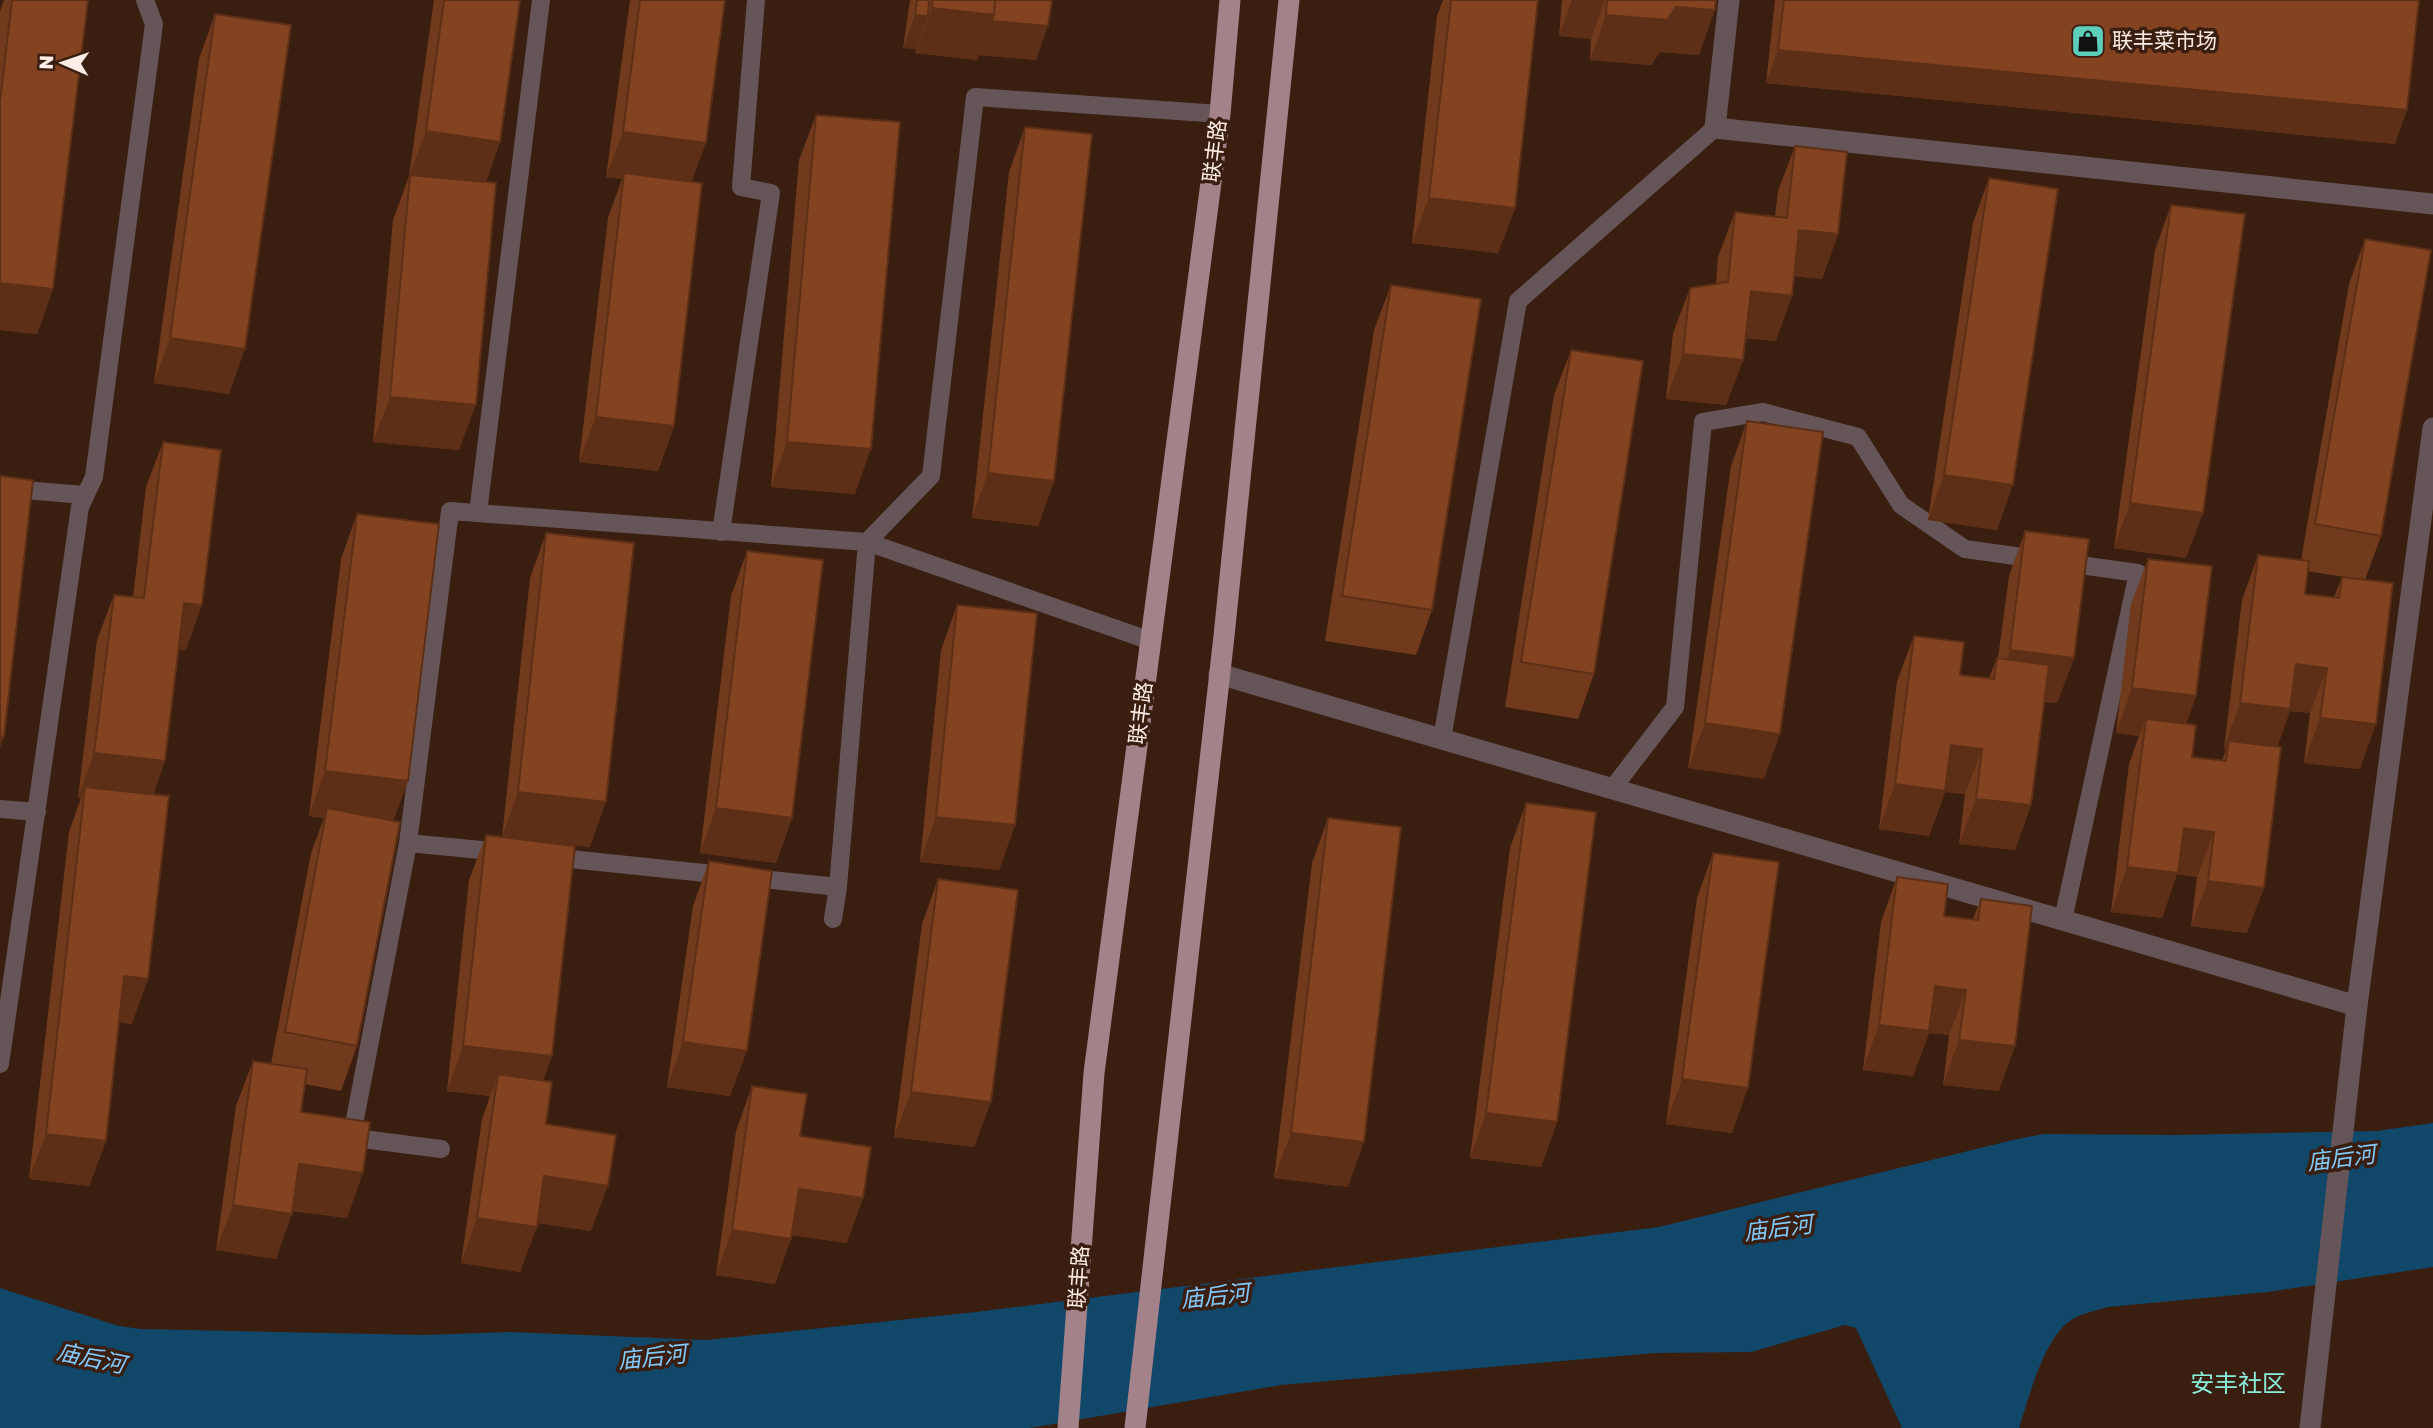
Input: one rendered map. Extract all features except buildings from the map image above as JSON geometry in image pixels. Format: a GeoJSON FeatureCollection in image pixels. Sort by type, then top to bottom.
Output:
{"type":"FeatureCollection","features":[{"type":"Feature","properties":{"kind":"main road","name":"联丰路"},"geometry":{"type":"LineString","coordinates":[[1068,1428],[1094,1073],[1220,114],[1230,0]]}},
{"type":"Feature","properties":{"kind":"main road"},"geometry":{"type":"LineString","coordinates":[[1135,1428],[1219,674],[1289,0]]}},
{"type":"Feature","properties":{"kind":"street"},"geometry":{"type":"LineString","coordinates":[[1729,0],[1715,128],[2433,204]]}},
{"type":"Feature","properties":{"kind":"street"},"geometry":{"type":"LineString","coordinates":[[2310,1421],[2358,996],[2433,428]]}},
{"type":"Feature","properties":{"kind":"street"},"geometry":{"type":"LineString","coordinates":[[1219,674],[2063,920],[2358,996]]}},
{"type":"Feature","properties":{"kind":"lane"},"geometry":{"type":"LineString","coordinates":[[0,1064],[80,507],[94,477],[154,24],[145,0]]}},
{"type":"Feature","properties":{"kind":"lane"},"geometry":{"type":"LineString","coordinates":[[478,513],[541,0]]}},
{"type":"Feature","properties":{"kind":"lane"},"geometry":{"type":"LineString","coordinates":[[721,532],[771,193],[741,187],[757,0]]}},
{"type":"Feature","properties":{"kind":"lane"},"geometry":{"type":"LineString","coordinates":[[833,919],[838,887],[867,542],[930,476],[975,97],[1220,114]]}},
{"type":"Feature","properties":{"kind":"lane"},"geometry":{"type":"LineString","coordinates":[[1441,739],[1518,302],[1715,128]]}},
{"type":"Feature","properties":{"kind":"lane"},"geometry":{"type":"LineString","coordinates":[[1612,789],[1675,707],[1703,422],[1763,412],[1858,437],[1901,505],[1965,548],[2138,573],[2063,920]]}},
{"type":"Feature","properties":{"kind":"lane"},"geometry":{"type":"LineString","coordinates":[[0,488],[85,495]]}},
{"type":"Feature","properties":{"kind":"lane"},"geometry":{"type":"LineString","coordinates":[[441,1149],[355,1138],[355,1119],[408,842],[450,511],[867,542],[1151,641]]}},
{"type":"Feature","properties":{"kind":"lane"},"geometry":{"type":"LineString","coordinates":[[0,809],[37,812]]}},
{"type":"Feature","properties":{"kind":"lane"},"geometry":{"type":"LineString","coordinates":[[408,842],[838,887]]}},
{"type":"Feature","properties":{"kind":"water","name":"庙后河"},"geometry":{"type":"Polygon","coordinates":[[[2433,1123],[2433,1267],[2268,1292],[2108,1307],[2081,1315],[2067,1323],[2050,1344],[2037,1372],[2019,1428],[1902,1428],[1856,1328],[1845,1325],[1751,1352],[1655,1353],[1281,1385],[1030,1428],[0,1428],[0,1288],[119,1326],[141,1329],[424,1335],[510,1332],[707,1340],[976,1312],[1659,1227],[2044,1134],[2176,1135],[2376,1131],[2433,1123]]]}},
{"type":"Feature","properties":{"kind":"place","name":"联丰菜市场"},"geometry":{"type":"Point","coordinates":[2088,41]}},
{"type":"Feature","properties":{"kind":"district","name":"安丰社区"},"geometry":{"type":"Point","coordinates":[2238,1384]}}]}
